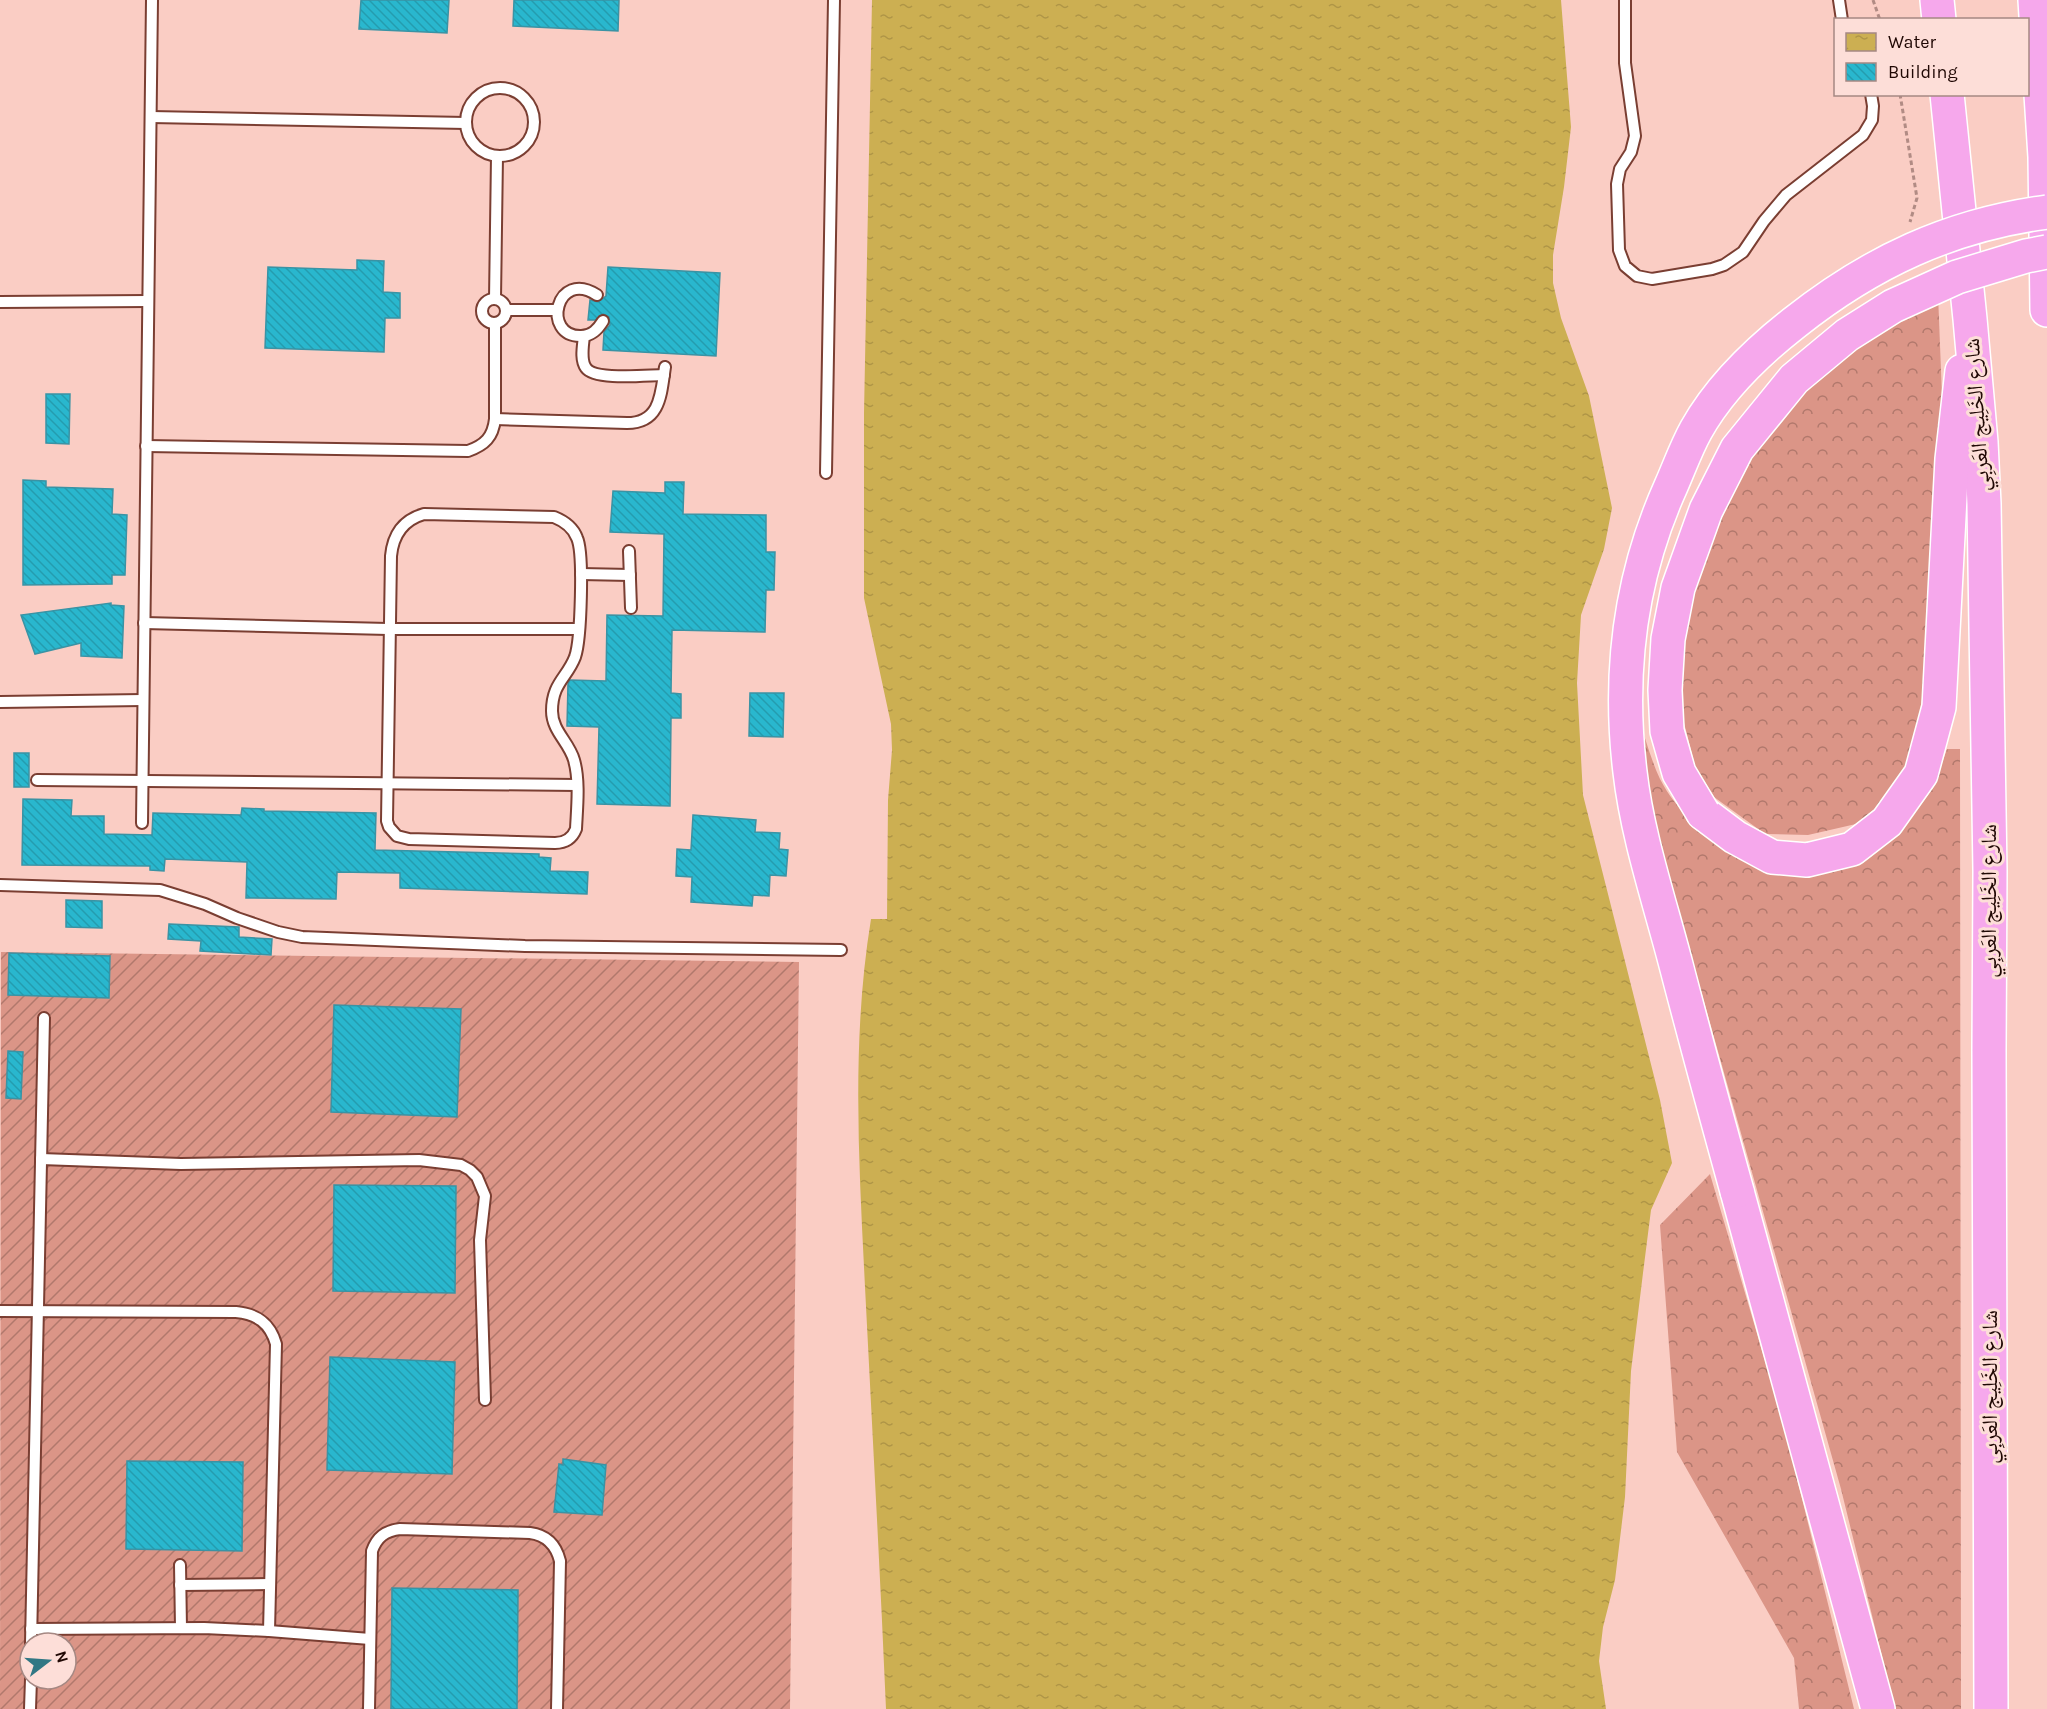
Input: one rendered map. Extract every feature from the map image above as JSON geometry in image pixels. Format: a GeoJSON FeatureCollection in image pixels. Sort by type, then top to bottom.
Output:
{"type":"FeatureCollection","features":[{"type":"Feature","properties":{"kind":"highway"},"geometry":{"type":"LineString","coordinates":[[1937,0],[1939,18]]}},
{"type":"Feature","properties":{"kind":"highway"},"geometry":{"type":"LineString","coordinates":[[2035,0],[2044,157],[2047,310]]}},
{"type":"Feature","properties":{"kind":"highway","name":"شارع الخَلِيج العَربِي"},"geometry":{"type":"LineString","coordinates":[[1947,96],[1970,319],[1984,504],[1990,871],[1991,1709]]}},
{"type":"Feature","properties":{"kind":"highway"},"geometry":{"type":"LineString","coordinates":[[1878,1709],[1645,851],[1630,774],[1624,694],[1632,606],[1657,517],[1696,430],[1728,385],[1770,342],[1818,303],[1897,255],[1964,228],[2047,212]]}},
{"type":"Feature","properties":{"kind":"highway"},"geometry":{"type":"LineString","coordinates":[[1970,319],[1954,438],[1940,707],[1921,774],[1887,822],[1852,849],[1807,860],[1772,857],[1735,837],[1703,813],[1679,773],[1667,731],[1665,690],[1668,639],[1678,588],[1706,510],[1737,449],[1794,378],[1857,329],[1893,306],[1957,277],[2047,252]]}},
{"type":"Feature","properties":{"kind":"lane"},"geometry":{"type":"LineString","coordinates":[[141,823],[152,0]]}},
{"type":"Feature","properties":{"kind":"lane"},"geometry":{"type":"LineString","coordinates":[[826,473],[834,0]]}},
{"type":"Feature","properties":{"kind":"lane"},"geometry":{"type":"LineString","coordinates":[[1625,0],[1625,63],[1635,136],[1634,145],[1618,176],[1619,250],[1625,266],[1637,276],[1652,279],[1712,269],[1735,258],[1749,244],[1764,221],[1786,195],[1863,135],[1872,120],[1871,96]]}},
{"type":"Feature","properties":{"kind":"lane"},"geometry":{"type":"LineString","coordinates":[[1839,0],[1842,18]]}},
{"type":"Feature","properties":{"kind":"lane"},"geometry":{"type":"LineString","coordinates":[[505,87],[519,93],[530,104],[534,118],[532,133],[525,146],[512,154],[497,156],[482,151],[470,139],[466,123],[469,108],[477,96],[490,88],[505,87]]}},
{"type":"Feature","properties":{"kind":"lane"},"geometry":{"type":"LineString","coordinates":[[152,117],[466,123]]}},
{"type":"Feature","properties":{"kind":"lane"},"geometry":{"type":"LineString","coordinates":[[495,299],[497,156]]}},
{"type":"Feature","properties":{"kind":"lane"},"geometry":{"type":"LineString","coordinates":[[597,295],[581,288],[573,290],[565,294],[557,310],[561,326],[567,332],[584,336],[599,328],[603,321]]}},
{"type":"Feature","properties":{"kind":"lane"},"geometry":{"type":"LineString","coordinates":[[491,299],[503,303],[506,310],[503,319],[495,322],[487,320],[482,312],[484,304],[491,299]]}},
{"type":"Feature","properties":{"kind":"lane"},"geometry":{"type":"LineString","coordinates":[[0,302],[148,301]]}},
{"type":"Feature","properties":{"kind":"lane"},"geometry":{"type":"LineString","coordinates":[[506,310],[557,310]]}},
{"type":"Feature","properties":{"kind":"lane"},"geometry":{"type":"LineString","coordinates":[[146,446],[468,451],[488,440],[494,430],[495,322]]}},
{"type":"Feature","properties":{"kind":"lane"},"geometry":{"type":"LineString","coordinates":[[495,419],[635,423],[643,421],[655,411],[664,371],[602,376],[591,373],[584,363],[584,336]]}},
{"type":"Feature","properties":{"kind":"lane"},"geometry":{"type":"LineString","coordinates":[[424,514],[554,517],[571,528],[577,536],[580,546],[581,574],[575,658],[557,685],[552,709],[557,731],[574,759],[577,785],[576,829],[570,838],[566,842],[555,843],[403,838],[392,832],[389,827],[386,783],[388,628],[392,544],[397,532],[415,516],[424,514]]}},
{"type":"Feature","properties":{"kind":"lane"},"geometry":{"type":"LineString","coordinates":[[629,550],[631,608]]}},
{"type":"Feature","properties":{"kind":"lane"},"geometry":{"type":"LineString","coordinates":[[581,574],[630,575]]}},
{"type":"Feature","properties":{"kind":"lane"},"geometry":{"type":"LineString","coordinates":[[144,623],[578,629]]}},
{"type":"Feature","properties":{"kind":"lane"},"geometry":{"type":"LineString","coordinates":[[0,702],[143,700]]}},
{"type":"Feature","properties":{"kind":"lane"},"geometry":{"type":"LineString","coordinates":[[37,780],[577,785]]}},
{"type":"Feature","properties":{"kind":"lane"},"geometry":{"type":"LineString","coordinates":[[0,885],[160,890],[205,904],[278,932],[302,937],[525,946],[842,950]]}},
{"type":"Feature","properties":{"kind":"lane"},"geometry":{"type":"LineString","coordinates":[[44,1018],[31,1629],[180,1628],[269,1631],[370,1639]]}},
{"type":"Feature","properties":{"kind":"lane"},"geometry":{"type":"LineString","coordinates":[[41,1159],[181,1164],[419,1160],[460,1166],[470,1170],[477,1177],[485,1196],[480,1240],[485,1400]]}},
{"type":"Feature","properties":{"kind":"lane"},"geometry":{"type":"LineString","coordinates":[[0,1311],[236,1312],[257,1317],[266,1324],[276,1344],[269,1631]]}},
{"type":"Feature","properties":{"kind":"lane"},"geometry":{"type":"LineString","coordinates":[[369,1709],[372,1551],[379,1537],[400,1529],[537,1534],[550,1541],[560,1561],[557,1709]]}},
{"type":"Feature","properties":{"kind":"lane"},"geometry":{"type":"LineString","coordinates":[[180,1564],[180,1628]]}},
{"type":"Feature","properties":{"kind":"lane"},"geometry":{"type":"LineString","coordinates":[[180,1586],[270,1584]]}},
{"type":"Feature","properties":{"kind":"lane"},"geometry":{"type":"LineString","coordinates":[[30,1709],[31,1691]]}},
{"type":"Feature","properties":{"kind":"path"},"geometry":{"type":"LineString","coordinates":[[1873,0],[1879,18]]}},
{"type":"Feature","properties":{"kind":"green space"},"geometry":{"type":"Polygon","coordinates":[[[1938,294],[1942,396],[1925,675],[1917,737],[1910,766],[1888,798],[1856,824],[1808,835],[1765,834],[1714,797],[1695,766],[1680,707],[1687,581],[1745,453],[1799,389],[1850,347],[1938,294]]]}},
{"type":"Feature","properties":{"kind":"green space"},"geometry":{"type":"Polygon","coordinates":[[[1638,717],[1654,764],[1667,791],[1692,822],[1734,855],[1901,831],[1933,788],[1947,749],[1960,749],[1961,1709],[1895,1709],[1841,1489],[1651,813],[1638,717]]]}},
{"type":"Feature","properties":{"kind":"green space"},"geometry":{"type":"Polygon","coordinates":[[[1,952],[799,962],[790,1709],[0,1709],[1,952]]]}},
{"type":"Feature","properties":{"kind":"green space"},"geometry":{"type":"Polygon","coordinates":[[[1710,1174],[1783,1422],[1854,1709],[1799,1709],[1794,1658],[1677,1452],[1660,1225],[1710,1174]]]}},
{"type":"Feature","properties":{"kind":"water"},"geometry":{"type":"Polygon","coordinates":[[[872,0],[1561,0],[1571,127],[1553,255],[1553,283],[1561,318],[1589,396],[1612,508],[1604,549],[1581,615],[1577,683],[1583,795],[1660,1100],[1672,1163],[1651,1210],[1631,1371],[1625,1497],[1615,1580],[1603,1627],[1599,1661],[1606,1709],[886,1709],[858,1103],[861,1011],[871,919],[887,919],[888,800],[892,750],[891,724],[864,598],[864,413],[872,0]]]}},
{"type":"Feature","properties":{"kind":"building"},"geometry":{"type":"Polygon","coordinates":[[[361,0],[449,0],[447,33],[359,29],[361,0]]]}},
{"type":"Feature","properties":{"kind":"building"},"geometry":{"type":"Polygon","coordinates":[[[514,0],[619,0],[618,31],[513,26],[514,0]]]}},
{"type":"Feature","properties":{"kind":"building"},"geometry":{"type":"Polygon","coordinates":[[[357,260],[384,261],[383,292],[400,293],[400,318],[385,318],[384,352],[265,348],[268,267],[357,270],[357,260]]]}},
{"type":"Feature","properties":{"kind":"building"},"geometry":{"type":"Polygon","coordinates":[[[608,267],[720,273],[716,356],[603,350],[604,332],[610,325],[609,317],[603,314],[595,320],[588,320],[590,300],[598,302],[606,296],[608,267]]]}},
{"type":"Feature","properties":{"kind":"building"},"geometry":{"type":"Polygon","coordinates":[[[46,394],[70,394],[69,444],[46,443],[46,394]]]}},
{"type":"Feature","properties":{"kind":"building"},"geometry":{"type":"Polygon","coordinates":[[[23,480],[46,481],[46,487],[113,489],[112,514],[127,515],[125,575],[112,575],[112,584],[23,585],[23,480]]]}},
{"type":"Feature","properties":{"kind":"building"},"geometry":{"type":"Polygon","coordinates":[[[665,482],[684,482],[683,514],[766,515],[766,552],[775,552],[774,590],[766,590],[765,632],[672,630],[671,693],[681,694],[681,718],[671,718],[670,806],[597,804],[599,727],[567,726],[568,684],[570,680],[606,681],[607,615],[663,616],[664,534],[610,532],[613,491],[665,493],[665,482]]]}},
{"type":"Feature","properties":{"kind":"building"},"geometry":{"type":"Polygon","coordinates":[[[111,603],[111,605],[124,606],[122,658],[81,656],[81,643],[35,654],[21,615],[111,603]]]}},
{"type":"Feature","properties":{"kind":"building"},"geometry":{"type":"Polygon","coordinates":[[[750,693],[784,693],[783,737],[749,736],[750,693]]]}},
{"type":"Feature","properties":{"kind":"building"},"geometry":{"type":"Polygon","coordinates":[[[14,753],[29,753],[29,787],[14,787],[14,753]]]}},
{"type":"Feature","properties":{"kind":"building"},"geometry":{"type":"Polygon","coordinates":[[[23,799],[72,800],[71,816],[104,816],[104,834],[152,835],[153,813],[241,815],[242,808],[264,809],[264,811],[376,813],[375,850],[539,854],[539,857],[551,858],[550,871],[588,872],[587,894],[400,888],[400,873],[337,872],[336,899],[246,898],[247,862],[165,859],[164,871],[150,870],[150,866],[22,865],[23,799]]]}},
{"type":"Feature","properties":{"kind":"building"},"geometry":{"type":"Polygon","coordinates":[[[693,815],[756,820],[755,832],[780,833],[779,849],[788,850],[786,876],[770,875],[769,896],[753,895],[752,906],[691,902],[692,877],[676,876],[677,849],[691,850],[693,815]]]}},
{"type":"Feature","properties":{"kind":"building"},"geometry":{"type":"Polygon","coordinates":[[[66,900],[102,901],[102,928],[66,927],[66,900]]]}},
{"type":"Feature","properties":{"kind":"building"},"geometry":{"type":"Polygon","coordinates":[[[169,924],[239,927],[239,937],[272,939],[271,955],[200,951],[201,941],[168,939],[169,924]]]}},
{"type":"Feature","properties":{"kind":"building"},"geometry":{"type":"Polygon","coordinates":[[[9,953],[110,956],[109,998],[8,995],[9,953]]]}},
{"type":"Feature","properties":{"kind":"building"},"geometry":{"type":"Polygon","coordinates":[[[334,1005],[461,1009],[457,1117],[331,1112],[334,1005]]]}},
{"type":"Feature","properties":{"kind":"building"},"geometry":{"type":"Polygon","coordinates":[[[8,1051],[23,1052],[21,1099],[6,1098],[8,1051]]]}},
{"type":"Feature","properties":{"kind":"building"},"geometry":{"type":"Polygon","coordinates":[[[334,1185],[456,1186],[455,1293],[333,1291],[334,1185]]]}},
{"type":"Feature","properties":{"kind":"building"},"geometry":{"type":"Polygon","coordinates":[[[330,1357],[455,1362],[452,1474],[327,1470],[330,1357]]]}},
{"type":"Feature","properties":{"kind":"building"},"geometry":{"type":"Polygon","coordinates":[[[563,1459],[606,1465],[602,1515],[554,1512],[559,1464],[563,1465],[563,1459]]]}},
{"type":"Feature","properties":{"kind":"building"},"geometry":{"type":"Polygon","coordinates":[[[127,1461],[243,1462],[242,1551],[126,1549],[127,1461]]]}},
{"type":"Feature","properties":{"kind":"building"},"geometry":{"type":"Polygon","coordinates":[[[392,1588],[518,1590],[517,1709],[391,1709],[392,1588]]]}}]}
